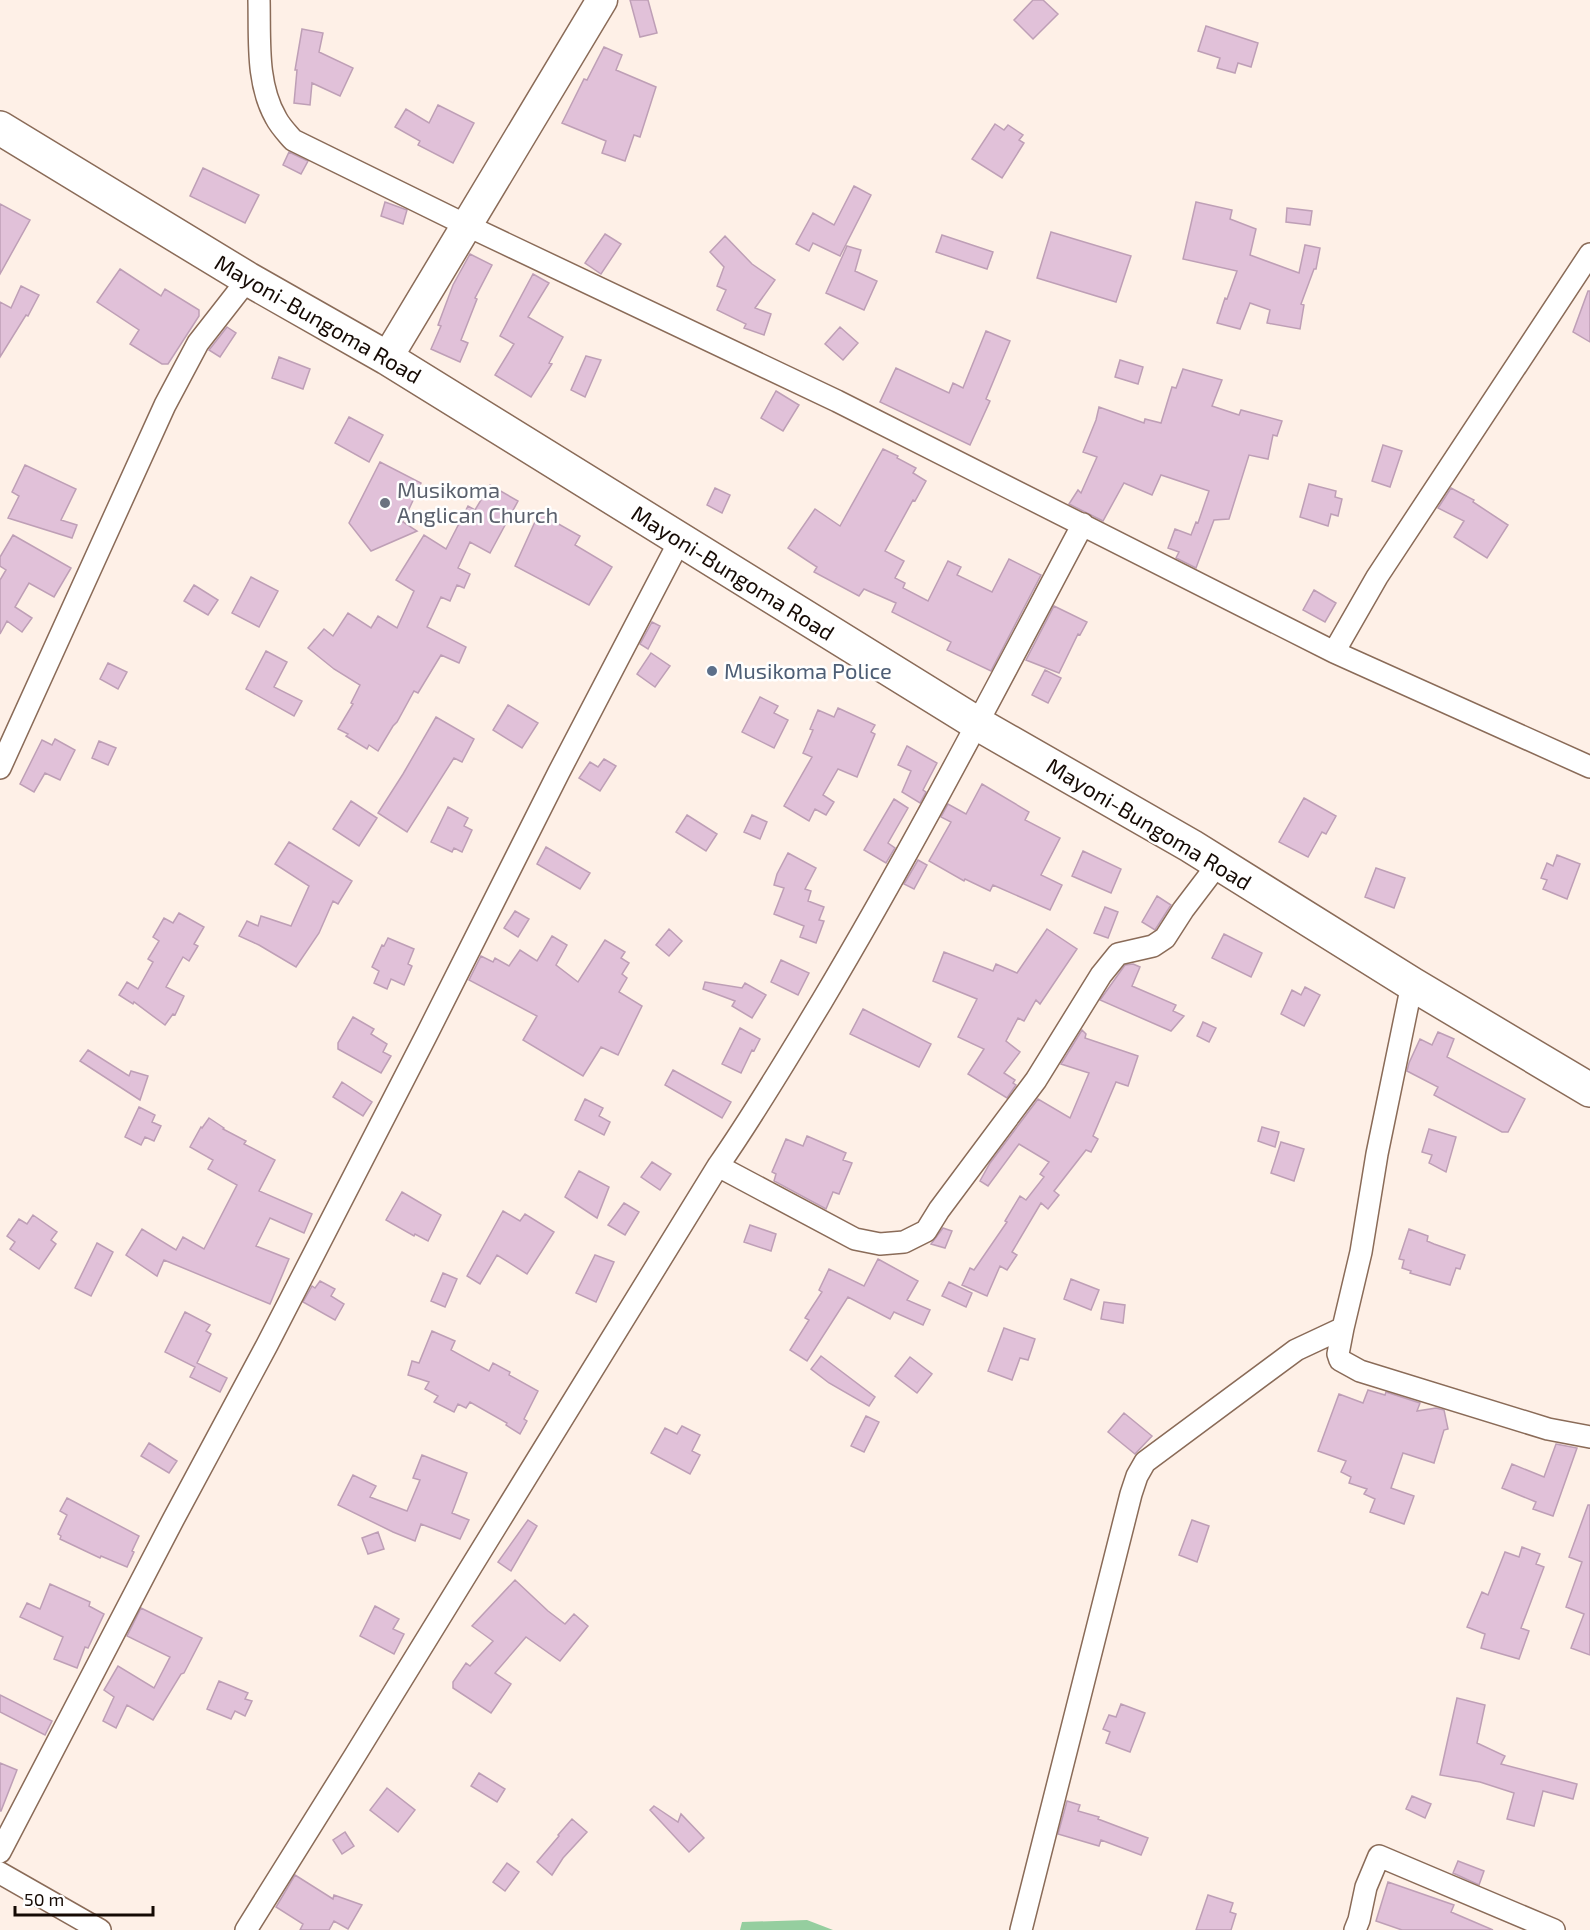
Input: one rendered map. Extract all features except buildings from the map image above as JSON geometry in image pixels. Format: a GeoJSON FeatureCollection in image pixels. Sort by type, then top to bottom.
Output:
{"type":"FeatureCollection","features":[{"type":"Feature","properties":{"kind":"main road","name":"Mayoni-Bungoma Road"},"geometry":{"type":"LineString","coordinates":[[0,128],[248,279],[387,358],[978,724],[1191,846],[1413,984],[1590,1090]]}},
{"type":"Feature","properties":{"kind":"street"},"geometry":{"type":"LineString","coordinates":[[259,0],[260,67],[265,95],[276,120],[293,140],[466,225],[837,401],[1334,652],[1590,767]]}},
{"type":"Feature","properties":{"kind":"street"},"geometry":{"type":"LineString","coordinates":[[387,358],[602,0]]}},
{"type":"Feature","properties":{"kind":"street"},"geometry":{"type":"LineString","coordinates":[[1334,652],[1377,577],[1590,254]]}},
{"type":"Feature","properties":{"kind":"street"},"geometry":{"type":"LineString","coordinates":[[0,768],[165,405],[198,343],[248,279]]}},
{"type":"Feature","properties":{"kind":"street"},"geometry":{"type":"LineString","coordinates":[[246,1930],[718,1166],[749,1122],[872,917],[978,724],[1083,524]]}},
{"type":"Feature","properties":{"kind":"street"},"geometry":{"type":"LineString","coordinates":[[0,1852],[173,1520],[278,1325],[553,782],[680,540]]}},
{"type":"Feature","properties":{"kind":"street"},"geometry":{"type":"LineString","coordinates":[[718,1166],[855,1239],[880,1244],[904,1242],[926,1231],[939,1210],[1036,1080],[1101,975],[1118,954],[1153,946],[1165,938],[1218,864]]}},
{"type":"Feature","properties":{"kind":"street"},"geometry":{"type":"LineString","coordinates":[[1413,984],[1379,1143],[1361,1252],[1342,1328],[1338,1354],[1340,1360],[1360,1371],[1548,1429],[1590,1437]]}},
{"type":"Feature","properties":{"kind":"street"},"geometry":{"type":"LineString","coordinates":[[1022,1930],[1137,1476],[1145,1462],[1267,1370],[1296,1350],[1342,1328]]}},
{"type":"Feature","properties":{"kind":"street"},"geometry":{"type":"LineString","coordinates":[[1355,1930],[1366,1887],[1378,1856],[1554,1930]]}},
{"type":"Feature","properties":{"kind":"street"},"geometry":{"type":"LineString","coordinates":[[0,1873],[100,1930]]}},
{"type":"Feature","properties":{"kind":"green space"},"geometry":{"type":"Polygon","coordinates":[[[807,1920],[833,1930],[740,1930],[742,1922],[807,1920]]]}},
{"type":"Feature","properties":{"kind":"place","name":"Musikoma Anglican Church"},"geometry":{"type":"Point","coordinates":[385,503]}},
{"type":"Feature","properties":{"kind":"place","name":"Musikoma Police"},"geometry":{"type":"Point","coordinates":[712,671]}}]}
